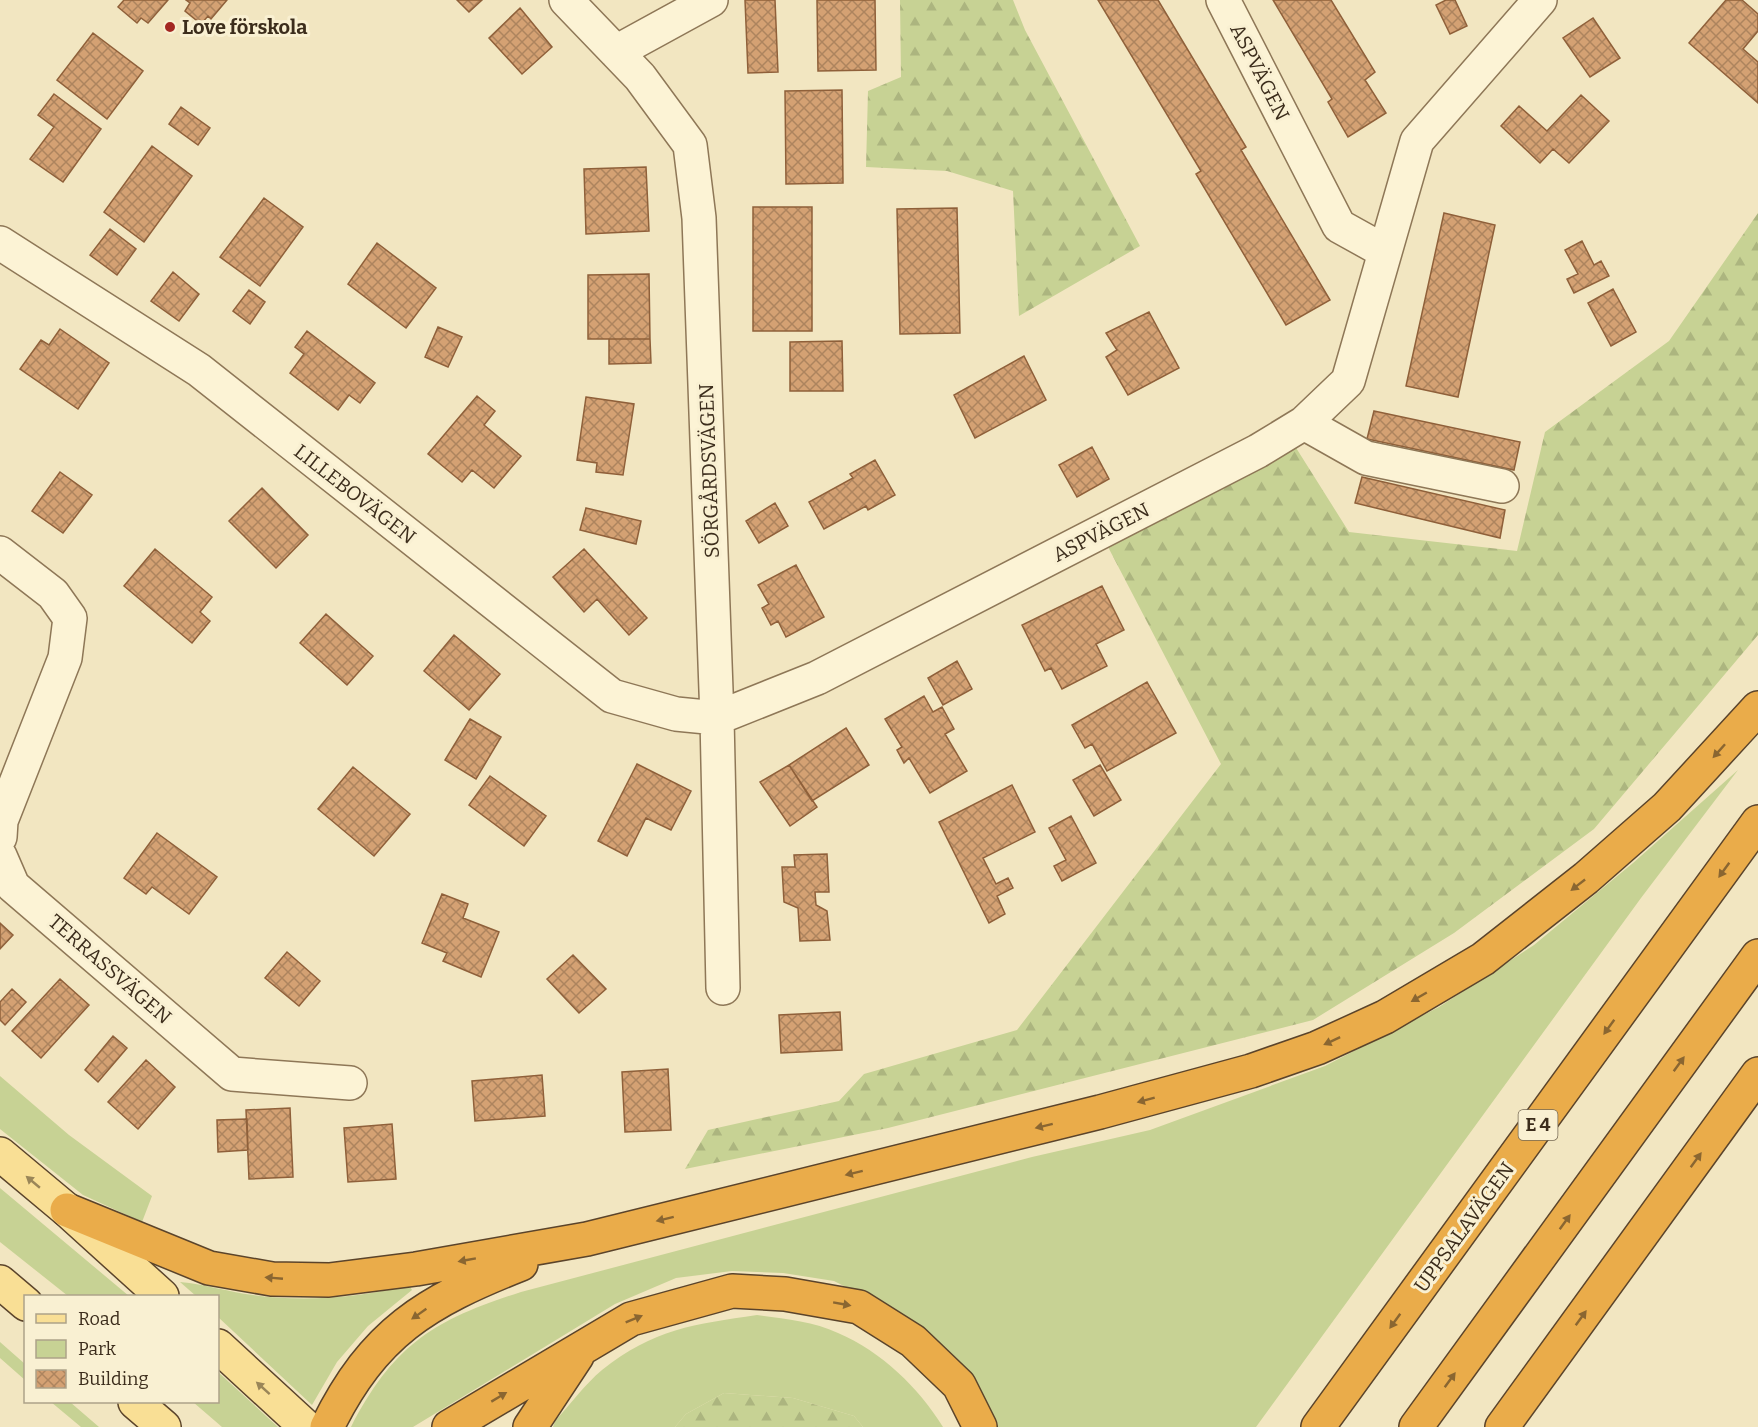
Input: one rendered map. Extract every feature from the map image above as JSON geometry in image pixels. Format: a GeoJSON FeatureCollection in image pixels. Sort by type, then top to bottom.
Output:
{"type":"FeatureCollection","features":[{"type":"Feature","properties":{"kind":"highway"},"geometry":{"type":"LineString","coordinates":[[67,1210],[210,1268],[272,1279],[329,1280],[405,1271],[587,1239],[1111,1109],[1251,1071],[1337,1039],[1405,1005],[1484,959],[1586,878],[1667,807],[1758,708]]}},
{"type":"Feature","properties":{"kind":"highway","name":"UPPSALAVÄGEN"},"geometry":{"type":"LineString","coordinates":[[1318,1427],[1758,822]]}},
{"type":"Feature","properties":{"kind":"highway"},"geometry":{"type":"LineString","coordinates":[[1416,1427],[1758,956]]}},
{"type":"Feature","properties":{"kind":"highway"},"geometry":{"type":"LineString","coordinates":[[1502,1427],[1758,1074]]}},
{"type":"Feature","properties":{"kind":"highway"},"geometry":{"type":"LineString","coordinates":[[327,1427],[358,1371],[388,1338],[424,1310],[481,1280],[587,1239]]}},
{"type":"Feature","properties":{"kind":"highway"},"geometry":{"type":"LineString","coordinates":[[449,1427],[631,1319],[732,1291],[785,1294],[859,1308],[913,1341],[959,1385],[980,1427]]}},
{"type":"Feature","properties":{"kind":"highway"},"geometry":{"type":"LineString","coordinates":[[530,1427],[583,1347]]}},
{"type":"Feature","properties":{"kind":"highway"},"geometry":{"type":"LineString","coordinates":[[1512,1427],[1547,1366]]}},
{"type":"Feature","properties":{"kind":"main road"},"geometry":{"type":"LineString","coordinates":[[0,1154],[67,1210],[161,1295]]}},
{"type":"Feature","properties":{"kind":"main road"},"geometry":{"type":"LineString","coordinates":[[0,1282],[24,1302]]}},
{"type":"Feature","properties":{"kind":"main road"},"geometry":{"type":"LineString","coordinates":[[219,1347],[306,1427]]}},
{"type":"Feature","properties":{"kind":"main road"},"geometry":{"type":"LineString","coordinates":[[137,1403],[164,1427]]}},
{"type":"Feature","properties":{"kind":"street","name":"SÖRGÅRDSVÄGEN"},"geometry":{"type":"LineString","coordinates":[[566,0],[640,77],[690,145],[699,218],[717,718],[723,988]]}},
{"type":"Feature","properties":{"kind":"street"},"geometry":{"type":"LineString","coordinates":[[616,52],[711,0]]}},
{"type":"Feature","properties":{"kind":"street","name":"ASPVÄGEN"},"geometry":{"type":"LineString","coordinates":[[1223,0],[1339,226],[1384,251]]}},
{"type":"Feature","properties":{"kind":"street","name":"ASPVÄGEN"},"geometry":{"type":"LineString","coordinates":[[717,718],[817,678],[1258,450],[1304,423],[1348,381],[1417,141],[1540,0]]}},
{"type":"Feature","properties":{"kind":"street","name":"LILLEBOVÄGEN"},"geometry":{"type":"LineString","coordinates":[[0,243],[199,370],[612,696],[676,714],[717,718]]}},
{"type":"Feature","properties":{"kind":"street"},"geometry":{"type":"LineString","coordinates":[[1304,423],[1366,458],[1502,486]]}},
{"type":"Feature","properties":{"kind":"street"},"geometry":{"type":"LineString","coordinates":[[0,553],[53,594],[70,618],[65,658],[1,821],[0,837]]}},
{"type":"Feature","properties":{"kind":"street","name":"TERRASSVÄGEN"},"geometry":{"type":"LineString","coordinates":[[0,856],[13,886],[232,1074],[350,1083]]}},
{"type":"Feature","properties":{"kind":"green space"},"geometry":{"type":"Polygon","coordinates":[[[900,0],[1013,0],[1025,30],[1140,246],[1019,316],[1013,191],[947,171],[866,167],[868,91],[901,77],[900,0]]]}},
{"type":"Feature","properties":{"kind":"green space"},"geometry":{"type":"Polygon","coordinates":[[[1758,213],[1758,635],[1594,829],[1454,933],[1313,1020],[888,1128],[685,1169],[708,1130],[839,1101],[864,1074],[1017,1030],[1221,764],[1107,545],[1293,443],[1349,532],[1517,551],[1545,432],[1669,341],[1758,213]]]}},
{"type":"Feature","properties":{"kind":"green space"},"geometry":{"type":"Polygon","coordinates":[[[1738,770],[1641,898],[1256,1427],[995,1427],[911,1320],[834,1281],[783,1273],[732,1271],[676,1278],[615,1304],[413,1427],[351,1427],[383,1375],[401,1355],[440,1325],[490,1302],[1032,1157],[1150,1130],[1325,1066],[1439,1007],[1534,945],[1633,863],[1738,770]]]}},
{"type":"Feature","properties":{"kind":"green space"},"geometry":{"type":"Polygon","coordinates":[[[0,1076],[69,1135],[152,1196],[142,1222],[83,1195],[0,1129],[0,1076]]]}},
{"type":"Feature","properties":{"kind":"green space"},"geometry":{"type":"Polygon","coordinates":[[[0,1188],[128,1295],[67,1295],[0,1242],[0,1188]]]}},
{"type":"Feature","properties":{"kind":"green space"},"geometry":{"type":"Polygon","coordinates":[[[180,1282],[244,1294],[291,1298],[351,1296],[409,1285],[412,1290],[368,1326],[337,1362],[312,1405],[219,1318],[219,1295],[195,1295],[180,1282]]]}},
{"type":"Feature","properties":{"kind":"green space"},"geometry":{"type":"Polygon","coordinates":[[[757,1315],[818,1326],[838,1333],[869,1350],[898,1372],[922,1398],[943,1427],[863,1427],[854,1416],[793,1398],[724,1393],[686,1414],[675,1427],[553,1427],[555,1421],[602,1370],[639,1345],[694,1326],[757,1315]]]}},
{"type":"Feature","properties":{"kind":"green space"},"geometry":{"type":"Polygon","coordinates":[[[0,1342],[24,1363],[24,1379],[0,1358],[0,1342]]]}},
{"type":"Feature","properties":{"kind":"green space"},"geometry":{"type":"Polygon","coordinates":[[[219,1373],[278,1427],[222,1427],[194,1403],[219,1403],[219,1373]]]}},
{"type":"Feature","properties":{"kind":"green space"},"geometry":{"type":"Polygon","coordinates":[[[724,1393],[793,1398],[854,1416],[863,1427],[675,1427],[686,1414],[724,1393]]]}},
{"type":"Feature","properties":{"kind":"green space"},"geometry":{"type":"Polygon","coordinates":[[[52,1403],[71,1403],[99,1427],[81,1427],[52,1403]]]}},
{"type":"Feature","properties":{"kind":"building","name":"Love förskola"},"geometry":{"type":"Polygon","coordinates":[[[124,0],[168,0],[148,23],[141,18],[137,23],[118,7],[124,0]]]}},
{"type":"Feature","properties":{"kind":"building","name":"Love förskola"},"geometry":{"type":"Polygon","coordinates":[[[186,0],[227,0],[211,19],[208,16],[201,24],[185,11],[190,3],[186,0]]]}},
{"type":"Feature","properties":{"kind":"building"},"geometry":{"type":"Polygon","coordinates":[[[457,0],[482,0],[469,12],[457,0]]]}},
{"type":"Feature","properties":{"kind":"building"},"geometry":{"type":"Polygon","coordinates":[[[745,0],[775,0],[778,72],[748,73],[745,0]]]}},
{"type":"Feature","properties":{"kind":"building"},"geometry":{"type":"Polygon","coordinates":[[[817,0],[875,0],[876,70],[818,71],[817,0]]]}},
{"type":"Feature","properties":{"kind":"building"},"geometry":{"type":"Polygon","coordinates":[[[1098,0],[1158,0],[1246,147],[1241,150],[1330,300],[1286,325],[1196,174],[1201,171],[1098,0]]]}},
{"type":"Feature","properties":{"kind":"building"},"geometry":{"type":"Polygon","coordinates":[[[1273,0],[1331,0],[1375,72],[1365,80],[1386,113],[1348,137],[1328,102],[1332,99],[1273,0]]]}},
{"type":"Feature","properties":{"kind":"building"},"geometry":{"type":"Polygon","coordinates":[[[1446,0],[1455,0],[1467,26],[1450,34],[1436,5],[1446,0]]]}},
{"type":"Feature","properties":{"kind":"building"},"geometry":{"type":"Polygon","coordinates":[[[1726,0],[1742,0],[1758,14],[1758,31],[1743,49],[1758,62],[1758,103],[1689,43],[1726,0]]]}},
{"type":"Feature","properties":{"kind":"building"},"geometry":{"type":"Polygon","coordinates":[[[520,8],[552,47],[522,74],[489,38],[520,8]]]}},
{"type":"Feature","properties":{"kind":"building"},"geometry":{"type":"Polygon","coordinates":[[[1593,18],[1620,58],[1590,77],[1563,38],[1593,18]]]}},
{"type":"Feature","properties":{"kind":"building"},"geometry":{"type":"Polygon","coordinates":[[[93,33],[143,71],[107,119],[57,80],[93,33]]]}},
{"type":"Feature","properties":{"kind":"building"},"geometry":{"type":"Polygon","coordinates":[[[842,90],[843,183],[786,184],[785,91],[842,90]]]}},
{"type":"Feature","properties":{"kind":"building"},"geometry":{"type":"Polygon","coordinates":[[[54,94],[101,129],[63,182],[30,159],[54,127],[38,115],[54,94]]]}},
{"type":"Feature","properties":{"kind":"building"},"geometry":{"type":"Polygon","coordinates":[[[1581,95],[1609,121],[1569,163],[1553,149],[1540,163],[1501,126],[1519,106],[1547,131],[1581,95]]]}},
{"type":"Feature","properties":{"kind":"building"},"geometry":{"type":"Polygon","coordinates":[[[181,107],[210,128],[198,145],[169,124],[181,107]]]}},
{"type":"Feature","properties":{"kind":"building"},"geometry":{"type":"Polygon","coordinates":[[[152,146],[192,176],[144,242],[104,212],[152,146]]]}},
{"type":"Feature","properties":{"kind":"building"},"geometry":{"type":"Polygon","coordinates":[[[646,167],[649,231],[586,234],[584,169],[646,167]]]}},
{"type":"Feature","properties":{"kind":"building"},"geometry":{"type":"Polygon","coordinates":[[[264,198],[303,227],[260,286],[220,257],[264,198]]]}},
{"type":"Feature","properties":{"kind":"building"},"geometry":{"type":"Polygon","coordinates":[[[753,207],[812,207],[812,331],[753,331],[753,207]]]}},
{"type":"Feature","properties":{"kind":"building"},"geometry":{"type":"Polygon","coordinates":[[[957,208],[960,333],[900,334],[897,209],[957,208]]]}},
{"type":"Feature","properties":{"kind":"building"},"geometry":{"type":"Polygon","coordinates":[[[1444,213],[1495,225],[1458,397],[1406,386],[1444,213]]]}},
{"type":"Feature","properties":{"kind":"building"},"geometry":{"type":"Polygon","coordinates":[[[110,229],[136,249],[117,275],[90,255],[110,229]]]}},
{"type":"Feature","properties":{"kind":"building"},"geometry":{"type":"Polygon","coordinates":[[[1582,241],[1594,265],[1601,261],[1609,276],[1574,293],[1567,279],[1578,274],[1565,250],[1582,241]]]}},
{"type":"Feature","properties":{"kind":"building"},"geometry":{"type":"Polygon","coordinates":[[[377,243],[436,288],[406,328],[348,284],[377,243]]]}},
{"type":"Feature","properties":{"kind":"building"},"geometry":{"type":"Polygon","coordinates":[[[173,272],[199,294],[179,321],[151,301],[173,272]]]}},
{"type":"Feature","properties":{"kind":"building"},"geometry":{"type":"Polygon","coordinates":[[[649,274],[650,339],[588,339],[588,275],[649,274]]]}},
{"type":"Feature","properties":{"kind":"building"},"geometry":{"type":"Polygon","coordinates":[[[1613,289],[1636,332],[1611,346],[1588,303],[1613,289]]]}},
{"type":"Feature","properties":{"kind":"building"},"geometry":{"type":"Polygon","coordinates":[[[249,290],[265,302],[250,324],[233,311],[249,290]]]}},
{"type":"Feature","properties":{"kind":"building"},"geometry":{"type":"Polygon","coordinates":[[[1149,312],[1179,368],[1128,395],[1106,357],[1117,350],[1106,333],[1149,312]]]}},
{"type":"Feature","properties":{"kind":"building"},"geometry":{"type":"Polygon","coordinates":[[[438,327],[462,337],[448,367],[425,357],[438,327]]]}},
{"type":"Feature","properties":{"kind":"building"},"geometry":{"type":"Polygon","coordinates":[[[60,329],[109,363],[78,409],[20,369],[41,340],[49,345],[60,329]]]}},
{"type":"Feature","properties":{"kind":"building"},"geometry":{"type":"Polygon","coordinates":[[[307,331],[375,383],[360,403],[349,395],[338,410],[290,373],[304,354],[295,347],[307,331]]]}},
{"type":"Feature","properties":{"kind":"building"},"geometry":{"type":"Polygon","coordinates":[[[609,339],[650,339],[651,363],[609,364],[609,339]]]}},
{"type":"Feature","properties":{"kind":"building"},"geometry":{"type":"Polygon","coordinates":[[[842,341],[843,391],[790,391],[790,342],[842,341]]]}},
{"type":"Feature","properties":{"kind":"building"},"geometry":{"type":"Polygon","coordinates":[[[1024,356],[1046,400],[975,438],[954,395],[1024,356]]]}},
{"type":"Feature","properties":{"kind":"building"},"geometry":{"type":"Polygon","coordinates":[[[477,396],[495,411],[484,425],[521,456],[494,488],[472,470],[462,482],[428,454],[477,396]]]}},
{"type":"Feature","properties":{"kind":"building"},"geometry":{"type":"Polygon","coordinates":[[[586,397],[634,404],[623,475],[596,472],[597,463],[577,460],[586,397]]]}},
{"type":"Feature","properties":{"kind":"building"},"geometry":{"type":"Polygon","coordinates":[[[1374,411],[1520,442],[1514,470],[1367,439],[1374,411]]]}},
{"type":"Feature","properties":{"kind":"building"},"geometry":{"type":"Polygon","coordinates":[[[1092,447],[1109,479],[1077,497],[1059,465],[1092,447]]]}},
{"type":"Feature","properties":{"kind":"building"},"geometry":{"type":"Polygon","coordinates":[[[875,460],[895,495],[868,510],[866,506],[824,529],[809,502],[853,478],[850,474],[875,460]]]}},
{"type":"Feature","properties":{"kind":"building"},"geometry":{"type":"Polygon","coordinates":[[[60,472],[92,495],[63,533],[32,511],[60,472]]]}},
{"type":"Feature","properties":{"kind":"building"},"geometry":{"type":"Polygon","coordinates":[[[1362,477],[1505,510],[1500,538],[1355,503],[1362,477]]]}},
{"type":"Feature","properties":{"kind":"building"},"geometry":{"type":"Polygon","coordinates":[[[262,488],[308,535],[276,568],[229,521],[262,488]]]}},
{"type":"Feature","properties":{"kind":"building"},"geometry":{"type":"Polygon","coordinates":[[[775,503],[788,526],[759,543],[746,521],[775,503]]]}},
{"type":"Feature","properties":{"kind":"building"},"geometry":{"type":"Polygon","coordinates":[[[586,508],[641,521],[636,544],[580,530],[586,508]]]}},
{"type":"Feature","properties":{"kind":"building"},"geometry":{"type":"Polygon","coordinates":[[[155,549],[212,597],[200,612],[210,621],[192,643],[124,586],[155,549]]]}},
{"type":"Feature","properties":{"kind":"building"},"geometry":{"type":"Polygon","coordinates":[[[584,549],[647,618],[629,635],[597,599],[584,612],[553,577],[584,549]]]}},
{"type":"Feature","properties":{"kind":"building"},"geometry":{"type":"Polygon","coordinates":[[[796,565],[824,617],[786,637],[778,621],[771,625],[762,608],[769,604],[758,585],[796,565]]]}},
{"type":"Feature","properties":{"kind":"building"},"geometry":{"type":"Polygon","coordinates":[[[1102,586],[1124,630],[1096,644],[1107,666],[1062,689],[1051,668],[1045,671],[1022,625],[1102,586]]]}},
{"type":"Feature","properties":{"kind":"building"},"geometry":{"type":"Polygon","coordinates":[[[326,614],[373,656],[347,685],[300,643],[326,614]]]}},
{"type":"Feature","properties":{"kind":"building"},"geometry":{"type":"Polygon","coordinates":[[[454,635],[500,674],[469,710],[424,671],[454,635]]]}},
{"type":"Feature","properties":{"kind":"building"},"geometry":{"type":"Polygon","coordinates":[[[957,661],[972,689],[943,705],[928,678],[957,661]]]}},
{"type":"Feature","properties":{"kind":"building"},"geometry":{"type":"Polygon","coordinates":[[[1147,682],[1176,733],[1107,771],[1092,744],[1085,748],[1072,725],[1147,682]]]}},
{"type":"Feature","properties":{"kind":"building"},"geometry":{"type":"Polygon","coordinates":[[[924,696],[933,712],[942,707],[954,729],[945,734],[967,771],[930,793],[909,758],[904,763],[897,750],[902,747],[885,719],[924,696]]]}},
{"type":"Feature","properties":{"kind":"building"},"geometry":{"type":"Polygon","coordinates":[[[470,719],[501,737],[476,779],[445,760],[470,719]]]}},
{"type":"Feature","properties":{"kind":"building"},"geometry":{"type":"Polygon","coordinates":[[[846,728],[869,765],[812,801],[789,765],[846,728]]]}},
{"type":"Feature","properties":{"kind":"building"},"geometry":{"type":"Polygon","coordinates":[[[637,764],[691,791],[671,830],[646,818],[627,856],[598,841],[637,764]]]}},
{"type":"Feature","properties":{"kind":"building"},"geometry":{"type":"Polygon","coordinates":[[[789,765],[817,807],[790,826],[760,782],[789,765]]]}},
{"type":"Feature","properties":{"kind":"building"},"geometry":{"type":"Polygon","coordinates":[[[1100,765],[1121,800],[1094,816],[1073,780],[1100,765]]]}},
{"type":"Feature","properties":{"kind":"building"},"geometry":{"type":"Polygon","coordinates":[[[353,767],[410,814],[374,856],[318,809],[353,767]]]}},
{"type":"Feature","properties":{"kind":"building"},"geometry":{"type":"Polygon","coordinates":[[[490,776],[546,816],[524,846],[469,805],[490,776]]]}},
{"type":"Feature","properties":{"kind":"building"},"geometry":{"type":"Polygon","coordinates":[[[1012,785],[1035,832],[983,858],[996,884],[1008,878],[1013,888],[997,896],[1005,914],[989,923],[939,822],[1012,785]]]}},
{"type":"Feature","properties":{"kind":"building"},"geometry":{"type":"Polygon","coordinates":[[[1071,816],[1096,863],[1062,881],[1054,866],[1066,860],[1049,828],[1071,816]]]}},
{"type":"Feature","properties":{"kind":"building"},"geometry":{"type":"Polygon","coordinates":[[[157,833],[217,877],[189,914],[152,887],[146,894],[124,878],[157,833]]]}},
{"type":"Feature","properties":{"kind":"building"},"geometry":{"type":"Polygon","coordinates":[[[827,854],[829,892],[815,892],[816,905],[827,911],[830,940],[800,941],[798,908],[784,902],[782,867],[795,867],[794,855],[827,854]]]}},
{"type":"Feature","properties":{"kind":"building"},"geometry":{"type":"Polygon","coordinates":[[[442,894],[468,904],[463,918],[499,932],[481,977],[443,961],[447,953],[422,943],[442,894]]]}},
{"type":"Feature","properties":{"kind":"building"},"geometry":{"type":"Polygon","coordinates":[[[0,923],[13,935],[0,949],[0,923]]]}},
{"type":"Feature","properties":{"kind":"building"},"geometry":{"type":"Polygon","coordinates":[[[287,952],[320,981],[299,1006],[265,978],[287,952]]]}},
{"type":"Feature","properties":{"kind":"building"},"geometry":{"type":"Polygon","coordinates":[[[573,955],[606,989],[579,1013],[547,979],[573,955]]]}},
{"type":"Feature","properties":{"kind":"building"},"geometry":{"type":"Polygon","coordinates":[[[60,979],[89,1005],[41,1058],[12,1031],[60,979]]]}},
{"type":"Feature","properties":{"kind":"building"},"geometry":{"type":"Polygon","coordinates":[[[12,989],[26,1002],[5,1025],[0,1020],[0,1002],[12,989]]]}},
{"type":"Feature","properties":{"kind":"building"},"geometry":{"type":"Polygon","coordinates":[[[840,1012],[842,1050],[781,1053],[779,1015],[840,1012]]]}},
{"type":"Feature","properties":{"kind":"building"},"geometry":{"type":"Polygon","coordinates":[[[113,1036],[127,1048],[98,1082],[85,1070],[113,1036]]]}},
{"type":"Feature","properties":{"kind":"building"},"geometry":{"type":"Polygon","coordinates":[[[146,1060],[175,1087],[138,1129],[108,1102],[146,1060]]]}},
{"type":"Feature","properties":{"kind":"building"},"geometry":{"type":"Polygon","coordinates":[[[668,1069],[671,1130],[625,1132],[622,1072],[668,1069]]]}},
{"type":"Feature","properties":{"kind":"building"},"geometry":{"type":"Polygon","coordinates":[[[542,1075],[545,1116],[475,1121],[472,1081],[542,1075]]]}},
{"type":"Feature","properties":{"kind":"building"},"geometry":{"type":"Polygon","coordinates":[[[290,1108],[293,1177],[249,1179],[246,1110],[290,1108]]]}},
{"type":"Feature","properties":{"kind":"building"},"geometry":{"type":"Polygon","coordinates":[[[247,1119],[248,1150],[218,1152],[217,1120],[247,1119]]]}},
{"type":"Feature","properties":{"kind":"building"},"geometry":{"type":"Polygon","coordinates":[[[392,1124],[396,1179],[348,1182],[344,1128],[392,1124]]]}},
{"type":"Feature","properties":{"kind":"place","name":"Love förskola"},"geometry":{"type":"Point","coordinates":[170,27]}}]}
